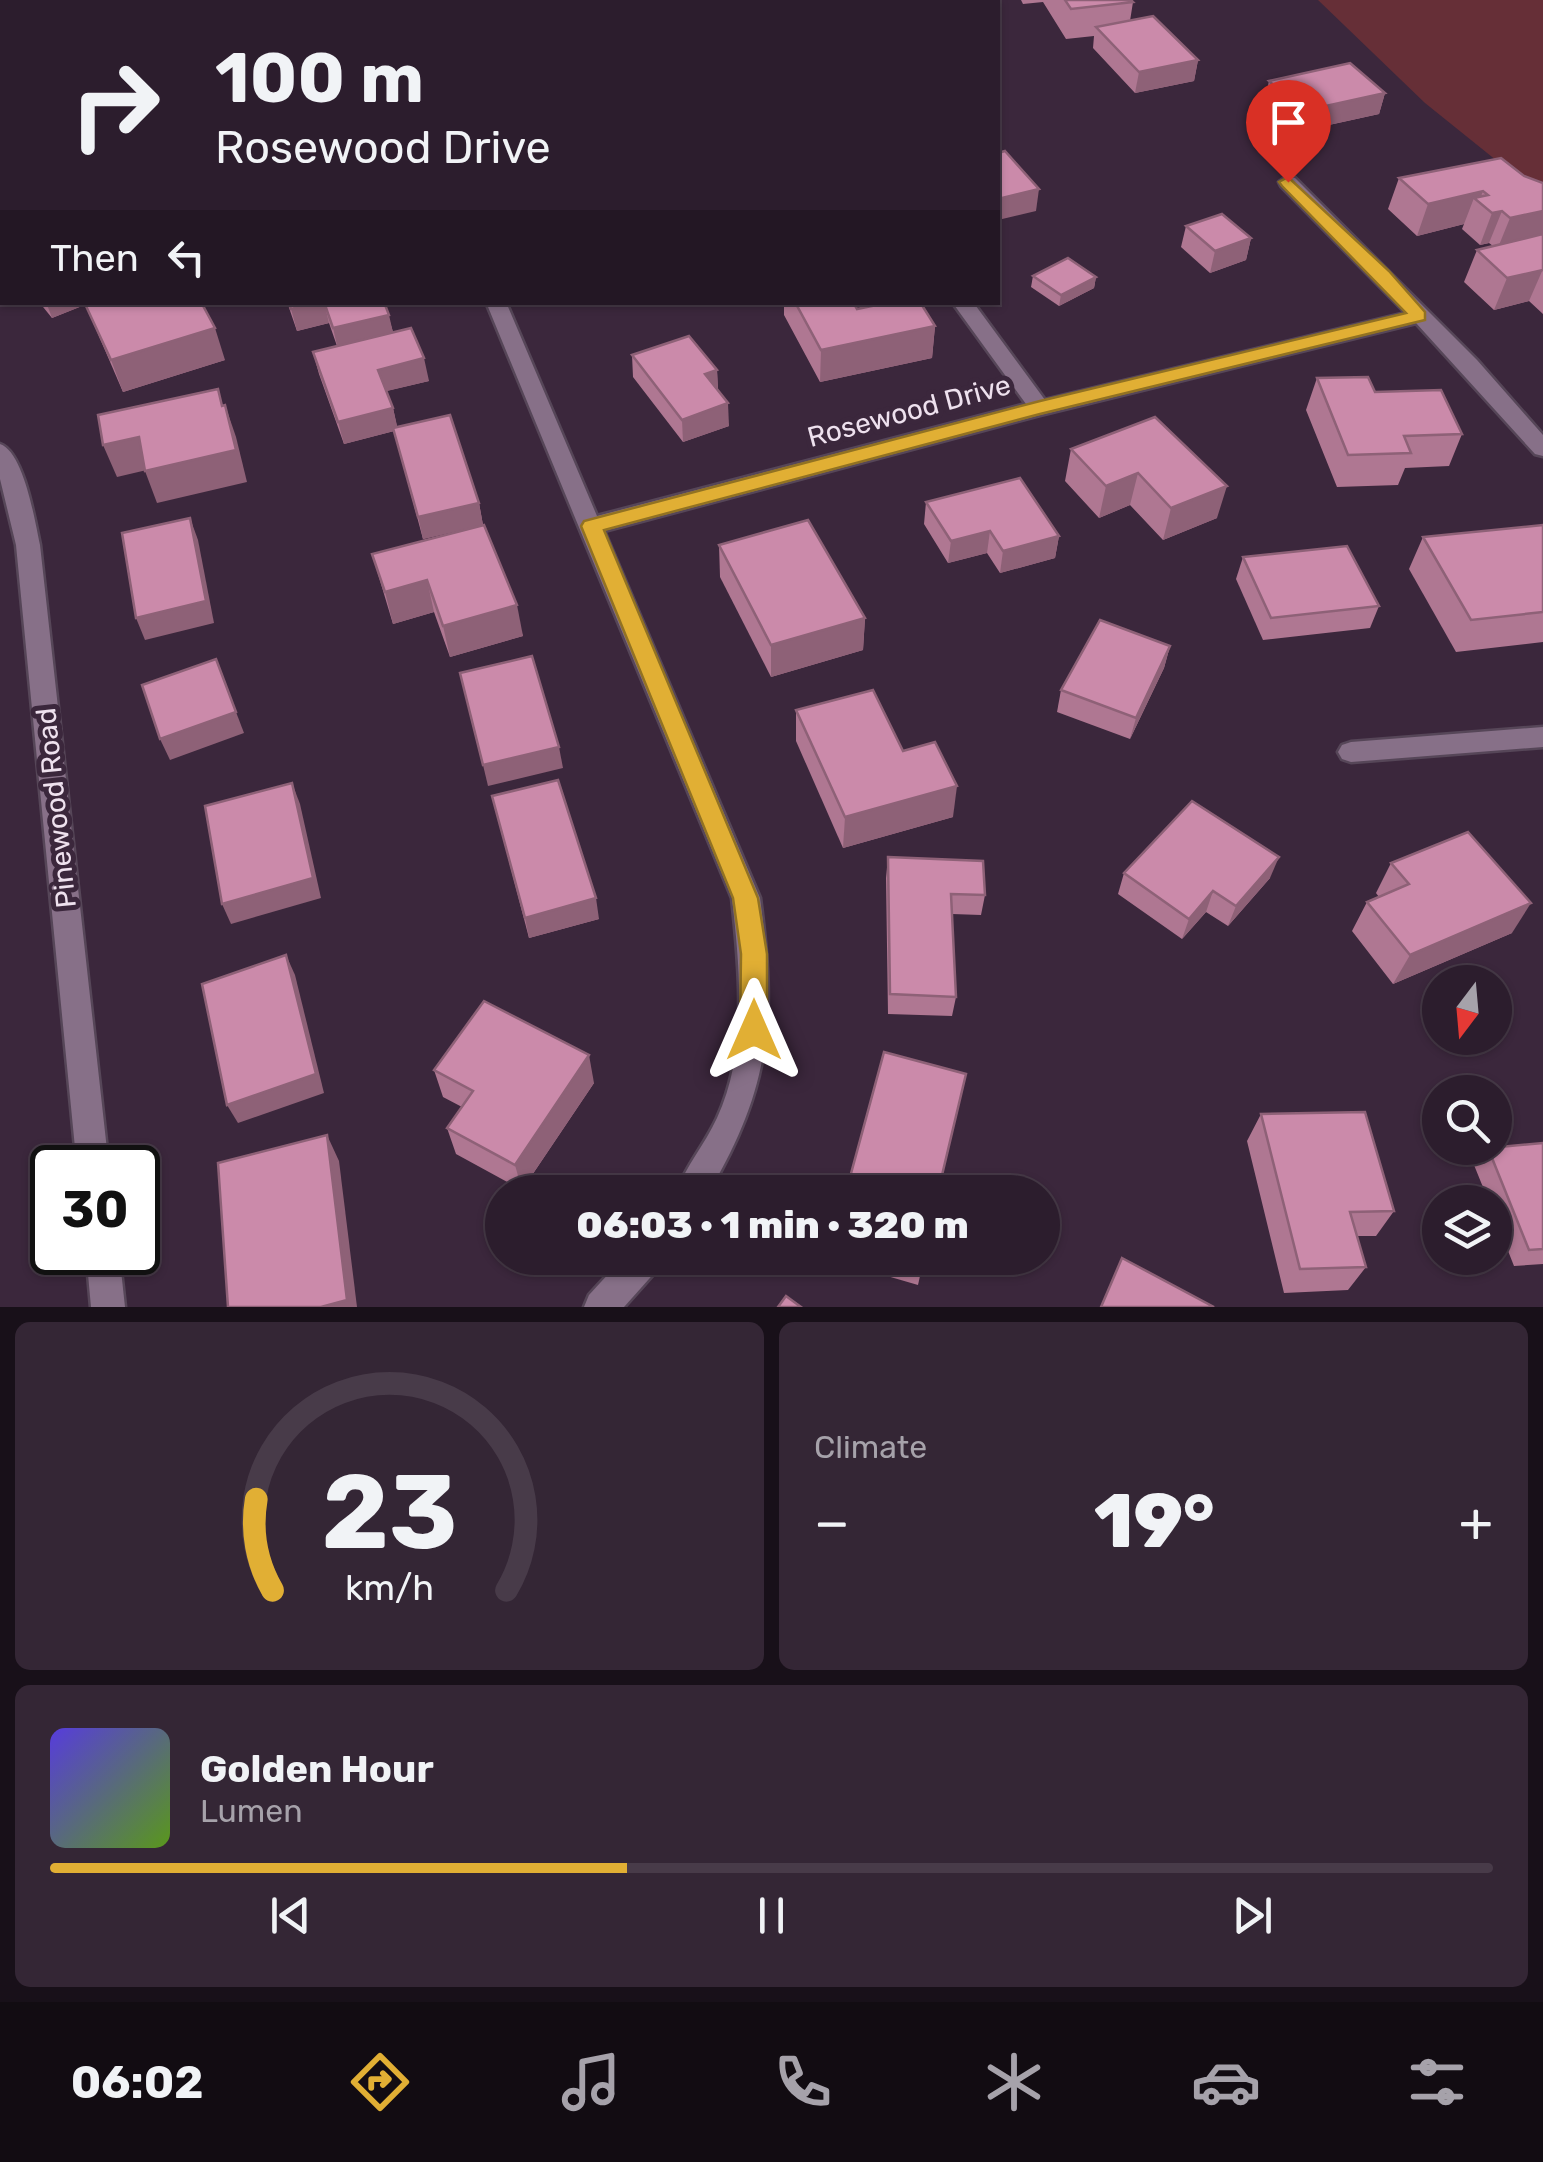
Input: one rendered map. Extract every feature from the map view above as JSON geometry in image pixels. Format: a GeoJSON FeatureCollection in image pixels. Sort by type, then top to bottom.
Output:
{"type":"FeatureCollection","features":[{"type":"Feature","properties":{"kind":"street"},"geometry":{"type":"LineString","coordinates":[[1288,182],[1470,365],[1543,449]]}},
{"type":"Feature","properties":{"kind":"street"},"geometry":{"type":"LineString","coordinates":[[497,305],[548,434],[592,526],[746,898],[754,954],[754,1030],[733,1117],[701,1175]]}},
{"type":"Feature","properties":{"kind":"street"},"geometry":{"type":"LineString","coordinates":[[964,305],[1040,408]]}},
{"type":"Feature","properties":{"kind":"street","name":"Rosewood Drive"},"geometry":{"type":"LineString","coordinates":[[592,526],[1040,408],[1419,316]]}},
{"type":"Feature","properties":{"kind":"street","name":"Pinewood Road"},"geometry":{"type":"LineString","coordinates":[[0,452],[18,495],[28,545],[92,1145]]}},
{"type":"Feature","properties":{"kind":"street"},"geometry":{"type":"LineString","coordinates":[[1351,752],[1543,737]]}},
{"type":"Feature","properties":{"kind":"street"},"geometry":{"type":"LineString","coordinates":[[105,1275],[108,1307]]}},
{"type":"Feature","properties":{"kind":"street"},"geometry":{"type":"LineString","coordinates":[[601,1307],[630,1275]]}},
{"type":"Feature","properties":{"kind":"shaded area"},"geometry":{"type":"Polygon","coordinates":[[[1318,0],[1543,0],[1543,198],[1425,103],[1318,0]]]}},
{"type":"Feature","properties":{"kind":"building"},"geometry":{"type":"Polygon","coordinates":[[[1065,0],[1131,0],[1133,2],[1071,9],[1065,0]]]}},
{"type":"Feature","properties":{"kind":"building"},"geometry":{"type":"Polygon","coordinates":[[[1153,16],[1198,60],[1139,72],[1096,27],[1153,16]]]}},
{"type":"Feature","properties":{"kind":"building"},"geometry":{"type":"Polygon","coordinates":[[[1350,63],[1385,93],[1303,111],[1269,81],[1350,63]]]}},
{"type":"Feature","properties":{"kind":"building"},"geometry":{"type":"Polygon","coordinates":[[[1005,151],[1039,189],[1000,199],[1000,152],[1005,151]]]}},
{"type":"Feature","properties":{"kind":"building"},"geometry":{"type":"Polygon","coordinates":[[[1501,158],[1524,176],[1543,183],[1543,211],[1510,218],[1502,211],[1492,213],[1474,198],[1488,195],[1483,191],[1428,204],[1399,178],[1501,158]]]}},
{"type":"Feature","properties":{"kind":"building"},"geometry":{"type":"Polygon","coordinates":[[[1222,214],[1251,238],[1215,251],[1186,226],[1222,214]]]}},
{"type":"Feature","properties":{"kind":"building"},"geometry":{"type":"Polygon","coordinates":[[[1543,234],[1543,270],[1507,278],[1477,250],[1543,234]]]}},
{"type":"Feature","properties":{"kind":"building"},"geometry":{"type":"Polygon","coordinates":[[[1068,258],[1096,277],[1061,295],[1033,276],[1068,258]]]}},
{"type":"Feature","properties":{"kind":"building"},"geometry":{"type":"Polygon","coordinates":[[[203,305],[215,328],[111,360],[86,306],[203,305]]]}},
{"type":"Feature","properties":{"kind":"building"},"geometry":{"type":"Polygon","coordinates":[[[325,305],[385,305],[389,315],[333,328],[325,305]]]}},
{"type":"Feature","properties":{"kind":"building"},"geometry":{"type":"Polygon","coordinates":[[[797,305],[855,305],[857,309],[922,305],[935,326],[821,350],[797,305]]]}},
{"type":"Feature","properties":{"kind":"building"},"geometry":{"type":"Polygon","coordinates":[[[411,328],[424,358],[378,370],[393,408],[338,422],[313,352],[411,328]]]}},
{"type":"Feature","properties":{"kind":"building"},"geometry":{"type":"Polygon","coordinates":[[[689,336],[717,370],[705,374],[728,403],[682,420],[632,355],[689,336]]]}},
{"type":"Feature","properties":{"kind":"building"},"geometry":{"type":"Polygon","coordinates":[[[1368,377],[1375,392],[1441,390],[1462,434],[1404,436],[1411,453],[1348,455],[1317,378],[1368,377]]]}},
{"type":"Feature","properties":{"kind":"building"},"geometry":{"type":"Polygon","coordinates":[[[218,389],[236,450],[145,471],[139,437],[103,445],[98,415],[218,389]]]}},
{"type":"Feature","properties":{"kind":"building"},"geometry":{"type":"Polygon","coordinates":[[[450,415],[479,503],[418,517],[393,428],[450,415]]]}},
{"type":"Feature","properties":{"kind":"building"},"geometry":{"type":"Polygon","coordinates":[[[1155,417],[1227,486],[1171,508],[1138,473],[1106,486],[1071,449],[1155,417]]]}},
{"type":"Feature","properties":{"kind":"building"},"geometry":{"type":"Polygon","coordinates":[[[1020,478],[1059,536],[1003,551],[990,531],[951,541],[926,502],[1020,478]]]}},
{"type":"Feature","properties":{"kind":"building"},"geometry":{"type":"Polygon","coordinates":[[[190,518],[206,601],[136,618],[122,533],[190,518]]]}},
{"type":"Feature","properties":{"kind":"building"},"geometry":{"type":"Polygon","coordinates":[[[808,520],[865,618],[771,645],[719,545],[808,520]]]}},
{"type":"Feature","properties":{"kind":"building"},"geometry":{"type":"Polygon","coordinates":[[[484,525],[517,605],[443,626],[427,580],[385,592],[372,554],[484,525]]]}},
{"type":"Feature","properties":{"kind":"building"},"geometry":{"type":"Polygon","coordinates":[[[1543,525],[1543,612],[1471,620],[1423,537],[1543,525]]]}},
{"type":"Feature","properties":{"kind":"building"},"geometry":{"type":"Polygon","coordinates":[[[1347,546],[1379,606],[1271,618],[1243,557],[1347,546]]]}},
{"type":"Feature","properties":{"kind":"building"},"geometry":{"type":"Polygon","coordinates":[[[1100,620],[1170,646],[1136,718],[1061,690],[1100,620]]]}},
{"type":"Feature","properties":{"kind":"building"},"geometry":{"type":"Polygon","coordinates":[[[532,656],[559,747],[483,765],[460,673],[532,656]]]}},
{"type":"Feature","properties":{"kind":"building"},"geometry":{"type":"Polygon","coordinates":[[[216,659],[236,712],[160,739],[142,685],[216,659]]]}},
{"type":"Feature","properties":{"kind":"building"},"geometry":{"type":"Polygon","coordinates":[[[873,690],[903,751],[935,742],[957,786],[845,817],[796,710],[873,690]]]}},
{"type":"Feature","properties":{"kind":"building"},"geometry":{"type":"Polygon","coordinates":[[[558,780],[596,898],[525,918],[492,796],[558,780]]]}},
{"type":"Feature","properties":{"kind":"building"},"geometry":{"type":"Polygon","coordinates":[[[292,783],[313,878],[222,904],[205,806],[292,783]]]}},
{"type":"Feature","properties":{"kind":"building"},"geometry":{"type":"Polygon","coordinates":[[[1192,801],[1279,857],[1236,906],[1213,891],[1189,919],[1124,873],[1192,801]]]}},
{"type":"Feature","properties":{"kind":"building"},"geometry":{"type":"Polygon","coordinates":[[[1468,832],[1531,903],[1410,955],[1367,902],[1409,884],[1391,863],[1468,832]]]}},
{"type":"Feature","properties":{"kind":"building"},"geometry":{"type":"Polygon","coordinates":[[[888,857],[983,861],[985,895],[951,894],[956,997],[890,994],[888,857]]]}},
{"type":"Feature","properties":{"kind":"building"},"geometry":{"type":"Polygon","coordinates":[[[286,955],[316,1074],[227,1105],[202,984],[286,955]]]}},
{"type":"Feature","properties":{"kind":"building"},"geometry":{"type":"Polygon","coordinates":[[[484,1001],[589,1055],[515,1165],[447,1128],[473,1091],[434,1070],[484,1001]]]}},
{"type":"Feature","properties":{"kind":"building"},"geometry":{"type":"Polygon","coordinates":[[[884,1052],[966,1074],[942,1175],[851,1175],[884,1052]]]}},
{"type":"Feature","properties":{"kind":"building"},"geometry":{"type":"Polygon","coordinates":[[[1365,1112],[1394,1211],[1350,1212],[1366,1267],[1300,1269],[1261,1114],[1365,1112]]]}},
{"type":"Feature","properties":{"kind":"building"},"geometry":{"type":"Polygon","coordinates":[[[327,1135],[347,1300],[321,1307],[228,1307],[218,1163],[327,1135]]]}},
{"type":"Feature","properties":{"kind":"building"},"geometry":{"type":"Polygon","coordinates":[[[1543,1143],[1543,1249],[1529,1250],[1512,1208],[1512,1185],[1503,1185],[1495,1165],[1512,1165],[1512,1146],[1543,1143]]]}},
{"type":"Feature","properties":{"kind":"building"},"geometry":{"type":"Polygon","coordinates":[[[1122,1258],[1214,1307],[1101,1307],[1122,1258]]]}},
{"type":"Feature","properties":{"kind":"building"},"geometry":{"type":"Polygon","coordinates":[[[786,1296],[801,1307],[778,1307],[786,1296]]]}},
{"type":"Feature","properties":{"kind":"route"},"geometry":{"type":"LineString","coordinates":[[754,1030],[754,954],[746,898],[592,526],[1040,408],[1419,316],[1288,182]]}}]}
